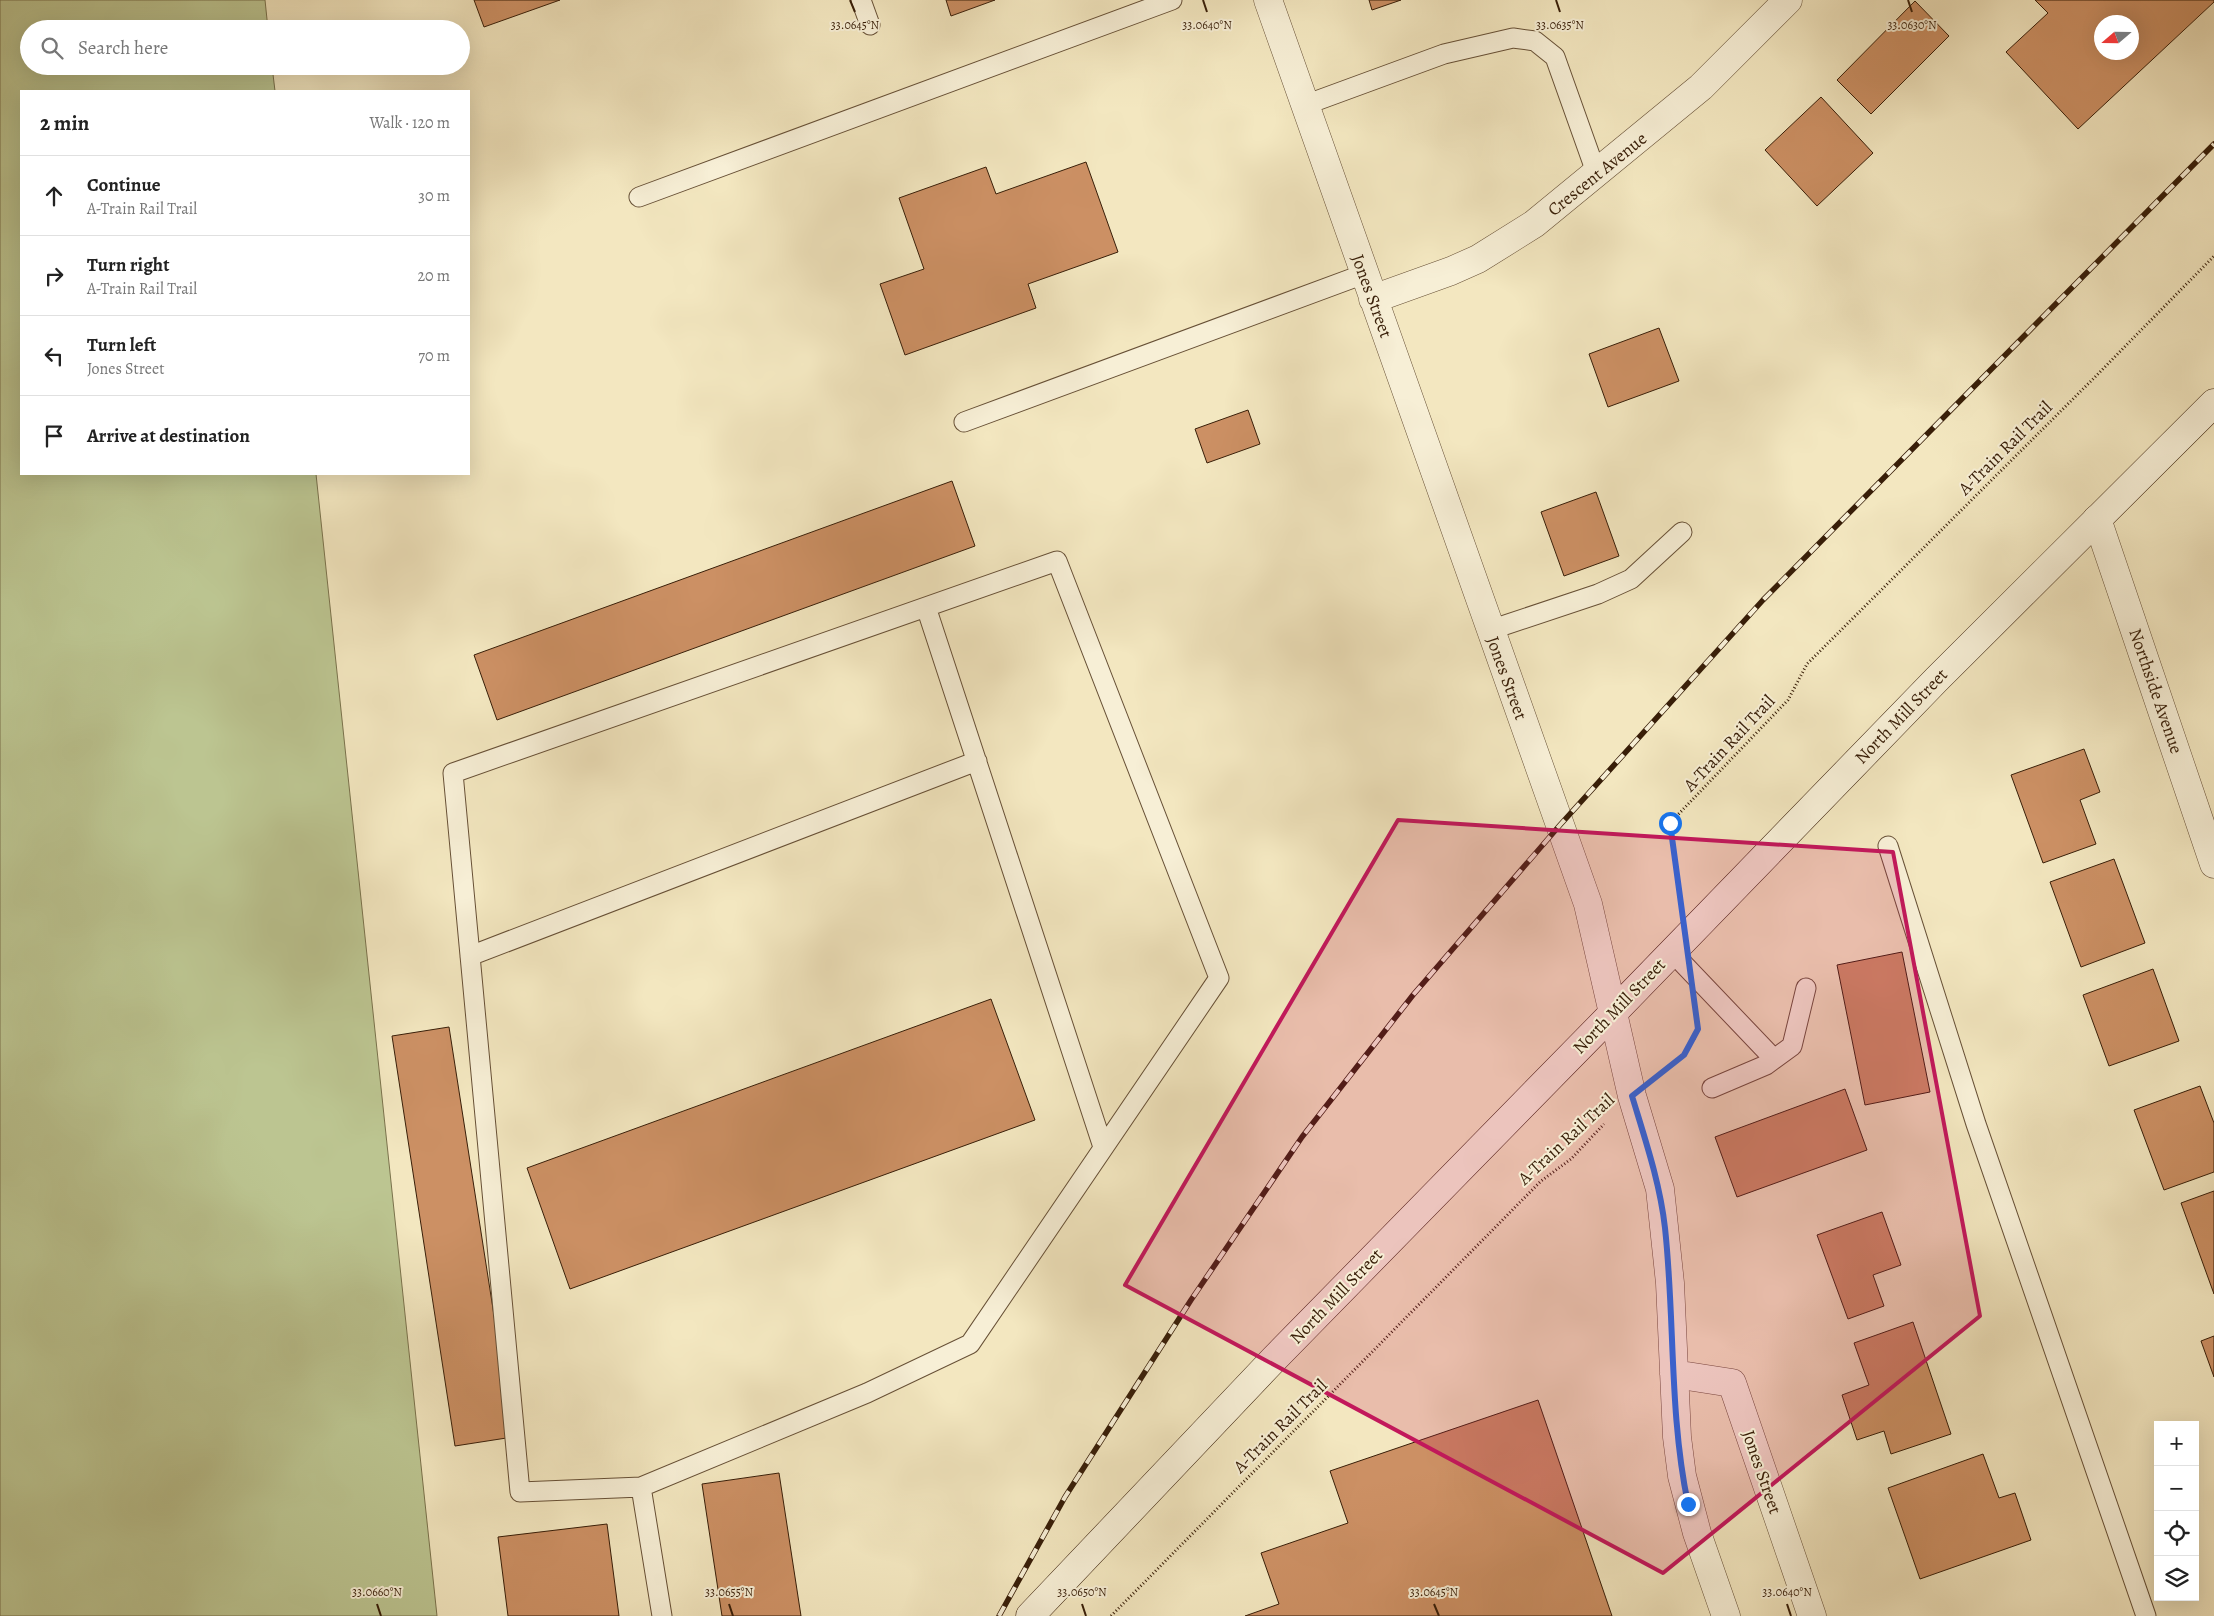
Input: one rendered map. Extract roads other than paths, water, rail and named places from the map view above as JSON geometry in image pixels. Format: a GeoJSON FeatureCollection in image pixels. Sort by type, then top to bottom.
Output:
{"type":"FeatureCollection","features":[{"type":"Feature","properties":{"kind":"street","name":"Jones Street"},"geometry":{"type":"LineString","coordinates":[[1268,0],[1588,904],[1632,1096],[1660,1189],[1670,1283],[1677,1438],[1684,1485],[1697,1533],[1726,1616]]}},
{"type":"Feature","properties":{"kind":"street","name":"Crescent Avenue"},"geometry":{"type":"LineString","coordinates":[[1373,299],[1451,271],[1478,259],[1534,224],[1701,87],[1788,0]]}},
{"type":"Feature","properties":{"kind":"street","name":"North Mill Street"},"geometry":{"type":"LineString","coordinates":[[1030,1616],[1274,1358],[1613,1013],[1682,954],[1936,678],[2214,403]]}},
{"type":"Feature","properties":{"kind":"street","name":"Northside Avenue"},"geometry":{"type":"LineString","coordinates":[[2097,519],[2214,864]]}},
{"type":"Feature","properties":{"kind":"street","name":"Jones Street"},"geometry":{"type":"LineString","coordinates":[[1674,1374],[1732,1383],[1812,1616]]}},
{"type":"Feature","properties":{"kind":"lane"},"geometry":{"type":"LineString","coordinates":[[861,0],[870,25]]}},
{"type":"Feature","properties":{"kind":"lane"},"geometry":{"type":"LineString","coordinates":[[638,197],[1172,0]]}},
{"type":"Feature","properties":{"kind":"lane"},"geometry":{"type":"LineString","coordinates":[[1304,105],[1463,49],[1513,38],[1535,41],[1555,57],[1596,175]]}},
{"type":"Feature","properties":{"kind":"lane"},"geometry":{"type":"LineString","coordinates":[[964,422],[1364,274]]}},
{"type":"Feature","properties":{"kind":"lane"},"geometry":{"type":"LineString","coordinates":[[1490,630],[1598,594],[1631,579],[1682,532]]}},
{"type":"Feature","properties":{"kind":"lane"},"geometry":{"type":"LineString","coordinates":[[1056,561],[1218,978],[970,1344],[867,1393],[641,1487],[520,1492],[453,773],[926,607],[1056,561]]}},
{"type":"Feature","properties":{"kind":"lane"},"geometry":{"type":"LineString","coordinates":[[926,607],[1104,1147]]}},
{"type":"Feature","properties":{"kind":"lane"},"geometry":{"type":"LineString","coordinates":[[470,956],[977,761]]}},
{"type":"Feature","properties":{"kind":"lane"},"geometry":{"type":"LineString","coordinates":[[1888,846],[1976,1124],[2146,1616]]}},
{"type":"Feature","properties":{"kind":"lane"},"geometry":{"type":"LineString","coordinates":[[1682,954],[1774,1059]]}},
{"type":"Feature","properties":{"kind":"lane"},"geometry":{"type":"LineString","coordinates":[[1712,1088],[1766,1066],[1792,1046],[1806,988]]}},
{"type":"Feature","properties":{"kind":"lane"},"geometry":{"type":"LineString","coordinates":[[641,1487],[662,1616]]}},
{"type":"Feature","properties":{"kind":"railway"},"geometry":{"type":"LineString","coordinates":[[999,1616],[1065,1497],[1191,1300],[1302,1137],[1413,995],[1560,825],[1763,600],[2214,144]]}}]}
